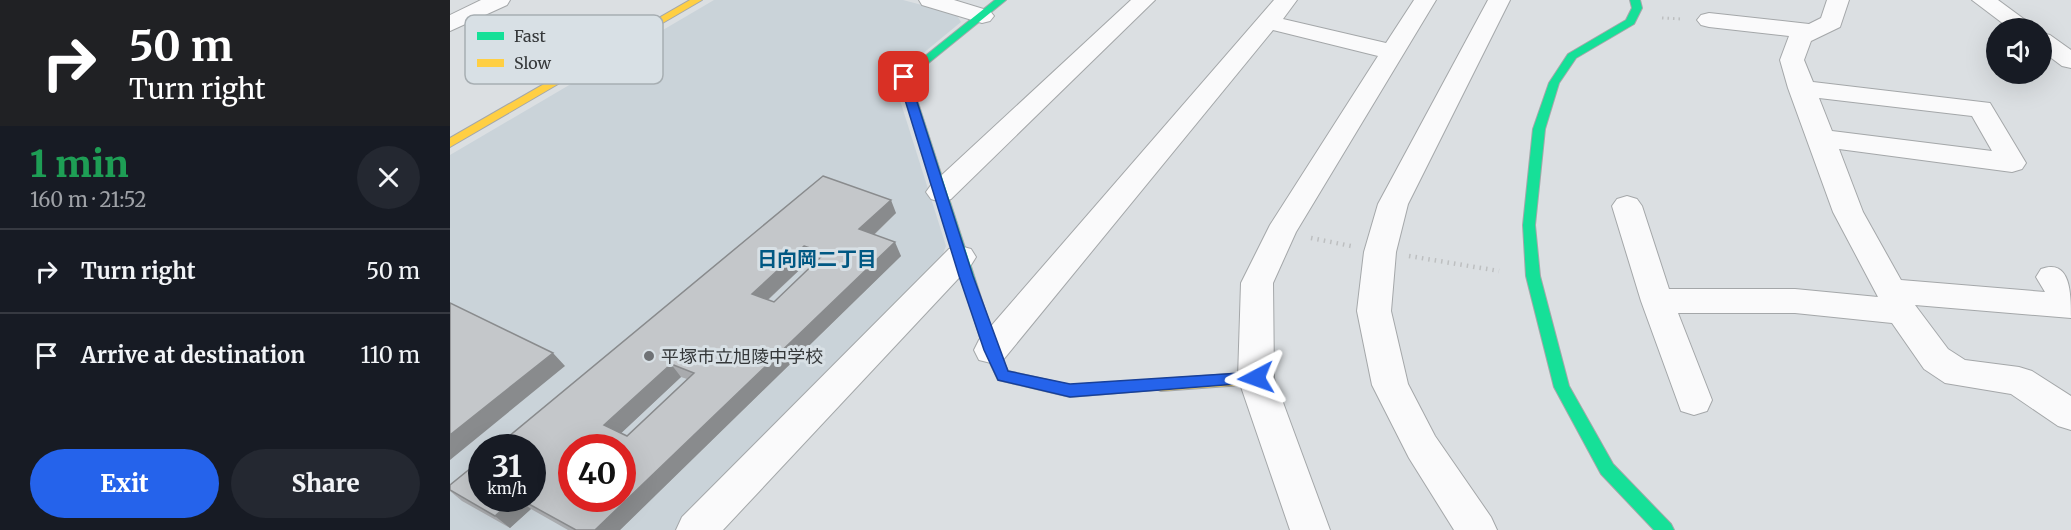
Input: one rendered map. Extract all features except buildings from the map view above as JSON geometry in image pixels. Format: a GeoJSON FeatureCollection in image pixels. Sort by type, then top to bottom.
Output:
{"type":"FeatureCollection","features":[{"type":"Feature","properties":{"kind":"street"},"geometry":{"type":"LineString","coordinates":[[469,15],[500,0]]}},
{"type":"Feature","properties":{"kind":"street"},"geometry":{"type":"LineString","coordinates":[[663,20],[697,0]]}},
{"type":"Feature","properties":{"kind":"street"},"geometry":{"type":"LineString","coordinates":[[930,0],[982,15]]}},
{"type":"Feature","properties":{"kind":"street"},"geometry":{"type":"LineString","coordinates":[[1002,0],[904,77],[960,257],[991,350],[1003,376],[1070,390],[1256,378]]}},
{"type":"Feature","properties":{"kind":"street"},"geometry":{"type":"LineString","coordinates":[[941,192],[1144,0]]}},
{"type":"Feature","properties":{"kind":"street"},"geometry":{"type":"LineString","coordinates":[[991,350],[1286,0]]}},
{"type":"Feature","properties":{"kind":"street"},"geometry":{"type":"LineString","coordinates":[[1310,530],[1256,378],[1257,283],[1281,232],[1425,0]]}},
{"type":"Feature","properties":{"kind":"street"},"geometry":{"type":"LineString","coordinates":[[1477,530],[1422,447],[1390,385],[1374,311],[1380,252],[1393,204],[1499,0]]}},
{"type":"Feature","properties":{"kind":"street"},"geometry":{"type":"LineString","coordinates":[[1635,0],[1636,8],[1630,22],[1572,56],[1554,83],[1539,129],[1529,225],[1533,276],[1562,387],[1607,469],[1665,530]]}},
{"type":"Feature","properties":{"kind":"street"},"geometry":{"type":"LineString","coordinates":[[1838,0],[1832,22],[1800,37],[1792,60],[1848,212],[1897,302],[1936,359],[1957,373],[2019,381],[2071,415]]}},
{"type":"Feature","properties":{"kind":"street"},"geometry":{"type":"LineString","coordinates":[[1983,0],[2009,18]]}},
{"type":"Feature","properties":{"kind":"street"},"geometry":{"type":"LineString","coordinates":[[1718,14],[1809,31]]}},
{"type":"Feature","properties":{"kind":"street"},"geometry":{"type":"LineString","coordinates":[[450,24],[465,17]]}},
{"type":"Feature","properties":{"kind":"street"},"geometry":{"type":"LineString","coordinates":[[1267,22],[1392,52]]}},
{"type":"Feature","properties":{"kind":"street"},"geometry":{"type":"LineString","coordinates":[[2052,47],[2071,61]]}},
{"type":"Feature","properties":{"kind":"street"},"geometry":{"type":"LineString","coordinates":[[450,143],[552,84]]}},
{"type":"Feature","properties":{"kind":"street"},"geometry":{"type":"LineString","coordinates":[[1801,88],[1981,109],[2012,163],[1820,138]]}},
{"type":"Feature","properties":{"kind":"street"},"geometry":{"type":"LineString","coordinates":[[1627,206],[1657,301],[1694,400]]}},
{"type":"Feature","properties":{"kind":"street"},"geometry":{"type":"LineString","coordinates":[[696,530],[960,257]]}},
{"type":"Feature","properties":{"kind":"street"},"geometry":{"type":"LineString","coordinates":[[2052,277],[2071,306]]}},
{"type":"Feature","properties":{"kind":"street"},"geometry":{"type":"LineString","coordinates":[[1657,301],[1897,302],[2071,306]]}},
{"type":"Feature","properties":{"kind":"path"},"geometry":{"type":"LineString","coordinates":[[1281,232],[1356,247]]}},
{"type":"Feature","properties":{"kind":"path"},"geometry":{"type":"LineString","coordinates":[[1408,256],[1533,276]]}},
{"type":"Feature","properties":{"kind":"shaded area","name":"平塚市立旭陵中学校"},"geometry":{"type":"Polygon","coordinates":[[[714,0],[903,0],[956,14],[961,22],[893,78],[946,246],[939,264],[676,530],[450,530],[450,155],[571,84],[663,84],[663,30],[714,0]]]}},
{"type":"Feature","properties":{"kind":"traffic: fast"},"geometry":{"type":"LineString","coordinates":[[1001,0],[904,77],[991,350],[1003,376],[1070,391],[1161,385]]}},
{"type":"Feature","properties":{"kind":"traffic: fast"},"geometry":{"type":"LineString","coordinates":[[1635,0],[1637,8],[1630,22],[1572,56],[1554,83],[1539,129],[1529,225],[1533,276],[1562,387],[1607,469],[1665,530]]}},
{"type":"Feature","properties":{"kind":"traffic: slow"},"geometry":{"type":"LineString","coordinates":[[663,20],[697,0]]}},
{"type":"Feature","properties":{"kind":"traffic: slow"},"geometry":{"type":"LineString","coordinates":[[450,143],[552,84]]}},
{"type":"Feature","properties":{"kind":"traffic: slow"},"geometry":{"type":"LineString","coordinates":[[1161,385],[1256,378]]}},
{"type":"Feature","properties":{"kind":"place","name":"平塚市立旭陵中学校"},"geometry":{"type":"Point","coordinates":[649,356]}},
{"type":"Feature","properties":{"kind":"district","name":"日向岡二丁目"},"geometry":{"type":"Point","coordinates":[817,258]}},
{"type":"Feature","properties":{"kind":"route"},"geometry":{"type":"LineString","coordinates":[[904,77],[966,276],[991,350],[1003,376],[1070,390],[1256,378]]}}]}
